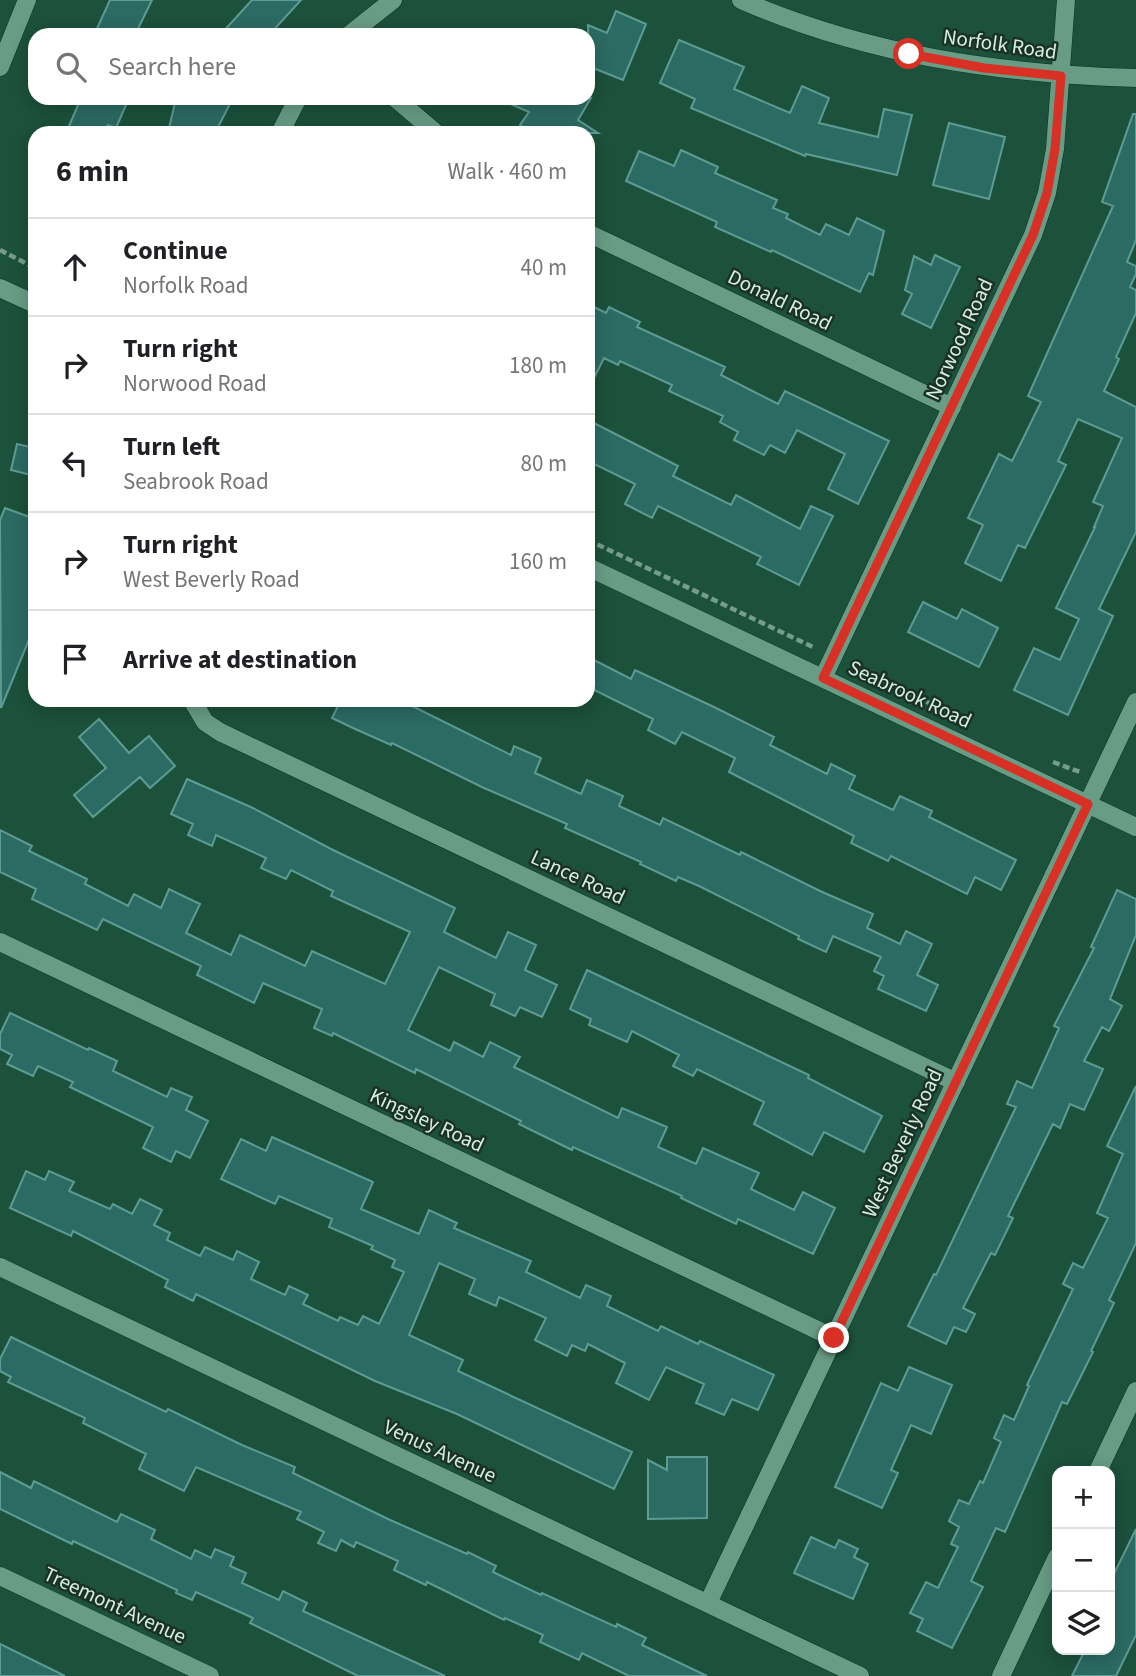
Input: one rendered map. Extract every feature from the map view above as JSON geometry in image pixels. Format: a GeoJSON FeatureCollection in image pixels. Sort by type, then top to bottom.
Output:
{"type":"FeatureCollection","features":[{"type":"Feature","properties":{"kind":"street"},"geometry":{"type":"LineString","coordinates":[[0,67],[27,0]]}},
{"type":"Feature","properties":{"kind":"street"},"geometry":{"type":"LineString","coordinates":[[358,28],[393,0]]}},
{"type":"Feature","properties":{"kind":"street","name":"Norfolk Road"},"geometry":{"type":"LineString","coordinates":[[741,0],[835,34],[909,54],[984,68],[1061,76],[1136,78]]}},
{"type":"Feature","properties":{"kind":"street","name":"Norwood Road"},"geometry":{"type":"LineString","coordinates":[[823,678],[1033,235],[1047,193],[1055,149],[1066,0]]}},
{"type":"Feature","properties":{"kind":"street"},"geometry":{"type":"LineString","coordinates":[[284,126],[294,105]]}},
{"type":"Feature","properties":{"kind":"street"},"geometry":{"type":"LineString","coordinates":[[403,105],[428,126]]}},
{"type":"Feature","properties":{"kind":"street","name":"Donald Road"},"geometry":{"type":"LineString","coordinates":[[595,236],[952,407]]}},
{"type":"Feature","properties":{"kind":"street"},"geometry":{"type":"LineString","coordinates":[[0,288],[28,301]]}},
{"type":"Feature","properties":{"kind":"street","name":"Seabrook Road"},"geometry":{"type":"LineString","coordinates":[[595,570],[1136,827]]}},
{"type":"Feature","properties":{"kind":"street","name":"West Beverly Road"},"geometry":{"type":"LineString","coordinates":[[708,1603],[1136,702]]}},
{"type":"Feature","properties":{"kind":"street","name":"Lance Road"},"geometry":{"type":"LineString","coordinates":[[194,707],[205,722],[220,732],[956,1082]]}},
{"type":"Feature","properties":{"kind":"street","name":"Kingsley Road"},"geometry":{"type":"LineString","coordinates":[[0,942],[834,1338]]}},
{"type":"Feature","properties":{"kind":"street","name":"Venus Avenue"},"geometry":{"type":"LineString","coordinates":[[0,1267],[860,1676]]}},
{"type":"Feature","properties":{"kind":"street"},"geometry":{"type":"LineString","coordinates":[[1100,1466],[1136,1391]]}},
{"type":"Feature","properties":{"kind":"street"},"geometry":{"type":"LineString","coordinates":[[1001,1676],[1052,1568]]}},
{"type":"Feature","properties":{"kind":"street","name":"Treemont Avenue"},"geometry":{"type":"LineString","coordinates":[[0,1576],[210,1676]]}},
{"type":"Feature","properties":{"kind":"path"},"geometry":{"type":"LineString","coordinates":[[0,250],[28,264]]}},
{"type":"Feature","properties":{"kind":"path"},"geometry":{"type":"LineString","coordinates":[[595,543],[817,649]]}},
{"type":"Feature","properties":{"kind":"path"},"geometry":{"type":"LineString","coordinates":[[854,666],[975,725]]}},
{"type":"Feature","properties":{"kind":"path"},"geometry":{"type":"LineString","coordinates":[[1047,760],[1080,772]]}},
{"type":"Feature","properties":{"kind":"building"},"geometry":{"type":"Polygon","coordinates":[[[110,0],[152,0],[138,28],[97,28],[110,0]]]}},
{"type":"Feature","properties":{"kind":"building"},"geometry":{"type":"Polygon","coordinates":[[[252,0],[301,0],[275,28],[226,28],[252,0]]]}},
{"type":"Feature","properties":{"kind":"building"},"geometry":{"type":"Polygon","coordinates":[[[616,11],[646,24],[623,80],[595,69],[595,28],[588,28],[588,25],[607,33],[616,11]]]}},
{"type":"Feature","properties":{"kind":"building"},"geometry":{"type":"Polygon","coordinates":[[[679,40],[744,67],[734,89],[790,113],[802,86],[829,98],[819,123],[878,137],[884,109],[912,115],[897,175],[806,154],[805,156],[691,108],[695,99],[660,83],[679,40]]]}},
{"type":"Feature","properties":{"kind":"building"},"geometry":{"type":"Polygon","coordinates":[[[78,105],[126,105],[117,126],[69,126],[78,105]]]}},
{"type":"Feature","properties":{"kind":"building"},"geometry":{"type":"Polygon","coordinates":[[[174,105],[229,105],[219,126],[170,126],[174,105]]]}},
{"type":"Feature","properties":{"kind":"building"},"geometry":{"type":"Polygon","coordinates":[[[513,105],[587,105],[578,120],[587,126],[520,125],[529,112],[513,105]]]}},
{"type":"Feature","properties":{"kind":"building"},"geometry":{"type":"Polygon","coordinates":[[[1133,114],[1136,114],[1136,240],[1127,262],[1136,266],[1136,274],[1130,287],[1136,290],[1136,313],[1104,391],[1136,407],[1136,532],[1099,609],[1113,616],[1068,715],[1014,690],[1034,648],[1060,660],[1079,619],[1056,608],[1095,527],[1103,506],[1093,502],[1122,438],[1078,419],[1058,461],[1066,465],[1025,548],[1018,545],[1001,581],[965,563],[983,525],[968,518],[999,454],[1012,461],[1041,402],[1028,396],[1113,206],[1102,202],[1133,114]]]}},
{"type":"Feature","properties":{"kind":"building"},"geometry":{"type":"Polygon","coordinates":[[[949,123],[1005,137],[989,199],[933,185],[949,123]]]}},
{"type":"Feature","properties":{"kind":"building"},"geometry":{"type":"Polygon","coordinates":[[[681,150],[718,167],[715,173],[777,200],[773,208],[788,214],[786,218],[820,235],[826,224],[849,235],[857,218],[884,231],[873,275],[869,273],[860,292],[772,250],[771,252],[715,227],[717,222],[626,181],[639,151],[674,166],[681,150]]]}},
{"type":"Feature","properties":{"kind":"building"},"geometry":{"type":"Polygon","coordinates":[[[935,255],[960,267],[931,328],[902,314],[912,294],[905,290],[914,256],[931,265],[935,255]]]}},
{"type":"Feature","properties":{"kind":"building"},"geometry":{"type":"Polygon","coordinates":[[[609,307],[640,322],[637,327],[725,367],[721,375],[778,404],[785,391],[889,441],[858,504],[828,489],[845,454],[797,430],[785,453],[770,445],[764,455],[734,440],[738,432],[720,422],[723,416],[669,391],[672,385],[620,361],[618,365],[604,358],[595,376],[595,308],[606,313],[609,307]]]}},
{"type":"Feature","properties":{"kind":"building"},"geometry":{"type":"Polygon","coordinates":[[[595,424],[678,466],[673,476],[731,505],[736,495],[800,529],[811,506],[833,516],[799,585],[757,564],[761,557],[658,506],[652,518],[625,504],[635,484],[595,464],[595,424]]]}},
{"type":"Feature","properties":{"kind":"building"},"geometry":{"type":"Polygon","coordinates":[[[17,444],[28,446],[28,474],[11,470],[17,444]]]}},
{"type":"Feature","properties":{"kind":"building"},"geometry":{"type":"Polygon","coordinates":[[[5,508],[28,516],[28,642],[1,708],[0,520],[5,508]]]}},
{"type":"Feature","properties":{"kind":"building"},"geometry":{"type":"Polygon","coordinates":[[[923,602],[957,619],[962,609],[998,628],[979,667],[908,632],[923,602]]]}},
{"type":"Feature","properties":{"kind":"building"},"geometry":{"type":"Polygon","coordinates":[[[595,661],[631,679],[635,670],[714,707],[774,737],[770,745],[827,774],[831,764],[855,776],[849,789],[893,810],[900,796],[932,811],[929,817],[1016,860],[1001,890],[975,877],[967,894],[891,856],[888,861],[851,843],[854,836],[729,772],[735,758],[682,732],[675,744],[648,730],[653,719],[595,690],[595,661]]]}},
{"type":"Feature","properties":{"kind":"building"},"geometry":{"type":"Polygon","coordinates":[[[338,707],[414,707],[511,755],[514,746],[541,758],[535,773],[581,794],[587,780],[623,796],[619,806],[660,825],[663,818],[873,914],[867,928],[900,944],[906,931],[932,944],[917,975],[938,985],[926,1011],[878,989],[884,976],[874,971],[881,957],[833,936],[826,952],[699,886],[678,877],[676,881],[565,828],[567,824],[332,718],[338,707]]]}},
{"type":"Feature","properties":{"kind":"building"},"geometry":{"type":"Polygon","coordinates":[[[99,719],[129,753],[149,736],[175,766],[150,788],[140,777],[93,817],[74,795],[106,768],[79,737],[99,719]]]}},
{"type":"Feature","properties":{"kind":"building"},"geometry":{"type":"Polygon","coordinates":[[[187,779],[253,808],[333,850],[455,908],[444,932],[496,958],[508,932],[536,945],[525,970],[557,985],[542,1017],[520,1007],[515,1016],[491,1005],[495,994],[439,967],[408,1030],[450,1051],[454,1042],[483,1057],[490,1042],[520,1057],[514,1067],[618,1118],[622,1108],[667,1127],[658,1147],[696,1164],[703,1148],[759,1173],[751,1189],[794,1210],[803,1192],[835,1208],[813,1254],[738,1219],[736,1224],[681,1198],[682,1196],[573,1147],[572,1150],[519,1124],[521,1121],[416,1069],[415,1073],[333,1033],[332,1036],[314,1028],[322,1009],[263,983],[254,1003],[197,975],[201,966],[103,919],[97,930],[32,899],[36,889],[0,872],[0,830],[32,846],[29,851],[87,879],[85,884],[128,906],[134,894],[161,908],[169,889],[200,904],[186,933],[231,955],[240,935],[305,966],[312,951],[385,984],[410,932],[331,896],[333,891],[291,870],[286,879],[261,868],[266,858],[216,835],[212,846],[188,835],[193,824],[171,814],[187,779]]]}},
{"type":"Feature","properties":{"kind":"building"},"geometry":{"type":"Polygon","coordinates":[[[1117,890],[1136,899],[1136,935],[1110,999],[1122,1006],[1109,1031],[1102,1027],[1084,1061],[1103,1069],[1084,1110],[1070,1104],[1060,1128],[1053,1124],[1008,1216],[1013,1218],[995,1255],[991,1253],[963,1308],[975,1314],[966,1332],[954,1327],[946,1344],[908,1326],[934,1274],[936,1275],[1016,1107],[1007,1104],[1017,1081],[1032,1088],[1059,1028],[1054,1026],[1094,948],[1091,947],[1117,890]]]}},
{"type":"Feature","properties":{"kind":"building"},"geometry":{"type":"Polygon","coordinates":[[[587,970],[809,1075],[808,1078],[882,1116],[864,1152],[824,1132],[812,1155],[754,1124],[764,1102],[697,1069],[693,1076],[673,1066],[679,1055],[632,1031],[627,1042],[589,1025],[591,1019],[570,1009],[587,970]]]}},
{"type":"Feature","properties":{"kind":"building"},"geometry":{"type":"Polygon","coordinates":[[[10,1013],[117,1061],[113,1071],[167,1097],[171,1088],[192,1097],[186,1110],[208,1121],[190,1158],[176,1151],[171,1162],[143,1148],[153,1127],[70,1087],[73,1082],[38,1066],[33,1076],[7,1064],[12,1055],[0,1049],[0,1034],[10,1013]]]}},
{"type":"Feature","properties":{"kind":"building"},"geometry":{"type":"Polygon","coordinates":[[[1136,1086],[1136,1243],[1109,1300],[1114,1303],[1091,1351],[1093,1352],[1067,1404],[1062,1402],[1005,1532],[996,1528],[971,1581],[983,1587],[952,1648],[917,1631],[923,1619],[910,1613],[926,1582],[938,1588],[958,1547],[951,1544],[959,1527],[949,1521],[959,1500],[969,1504],[980,1481],[983,1483],[1001,1442],[994,1438],[1004,1415],[1014,1420],[1029,1386],[1027,1385],[1073,1289],[1063,1284],[1073,1263],[1083,1268],[1108,1218],[1097,1213],[1123,1154],[1107,1146],[1136,1086]]]}},
{"type":"Feature","properties":{"kind":"building"},"geometry":{"type":"Polygon","coordinates":[[[272,1137],[373,1182],[361,1209],[419,1234],[429,1210],[457,1223],[454,1228],[531,1261],[526,1272],[580,1298],[586,1285],[611,1296],[607,1306],[658,1331],[661,1326],[774,1375],[758,1410],[732,1399],[724,1415],[696,1403],[704,1384],[666,1367],[649,1400],[616,1383],[625,1363],[588,1344],[585,1351],[572,1345],[567,1356],[535,1340],[546,1318],[499,1297],[496,1306],[469,1294],[475,1279],[439,1263],[409,1335],[463,1360],[458,1371],[632,1452],[614,1489],[457,1414],[375,1381],[196,1294],[193,1301],[165,1287],[168,1280],[73,1231],[71,1236],[10,1208],[26,1171],[45,1180],[49,1171],[74,1182],[69,1191],[110,1209],[113,1204],[132,1214],[140,1199],[162,1210],[154,1225],[170,1233],[167,1240],[200,1256],[205,1247],[233,1260],[237,1251],[259,1262],[251,1279],[285,1295],[289,1286],[308,1295],[303,1304],[338,1321],[340,1317],[358,1325],[363,1316],[379,1324],[404,1272],[392,1267],[395,1260],[371,1249],[373,1246],[329,1227],[332,1219],[279,1196],[275,1204],[221,1179],[241,1139],[266,1151],[272,1137]]]}},
{"type":"Feature","properties":{"kind":"building"},"geometry":{"type":"Polygon","coordinates":[[[11,1337],[166,1412],[168,1409],[295,1467],[293,1473],[388,1519],[496,1566],[493,1572],[541,1595],[542,1593],[646,1638],[642,1645],[707,1676],[629,1676],[582,1653],[579,1660],[540,1642],[543,1635],[505,1618],[504,1620],[427,1582],[426,1585],[394,1570],[398,1561],[356,1542],[354,1547],[341,1540],[336,1551],[318,1543],[324,1532],[297,1519],[301,1512],[196,1467],[184,1491],[139,1469],[146,1454],[83,1423],[85,1418],[8,1382],[11,1377],[0,1371],[0,1359],[11,1337]]]}},
{"type":"Feature","properties":{"kind":"building"},"geometry":{"type":"Polygon","coordinates":[[[909,1367],[952,1385],[931,1434],[911,1425],[891,1470],[898,1473],[882,1508],[835,1487],[881,1383],[898,1391],[909,1367]]]}},
{"type":"Feature","properties":{"kind":"building"},"geometry":{"type":"Polygon","coordinates":[[[667,1457],[707,1457],[707,1518],[648,1519],[648,1460],[667,1470],[667,1457]]]}},
{"type":"Feature","properties":{"kind":"building"},"geometry":{"type":"Polygon","coordinates":[[[0,1472],[31,1488],[34,1481],[117,1522],[121,1514],[155,1530],[151,1539],[191,1559],[195,1550],[211,1558],[215,1549],[234,1557],[230,1566],[246,1573],[242,1583],[279,1600],[283,1591],[307,1603],[303,1611],[445,1676],[358,1676],[250,1623],[253,1618],[196,1592],[192,1600],[176,1593],[177,1590],[0,1509],[0,1472]]]}},
{"type":"Feature","properties":{"kind":"building"},"geometry":{"type":"Polygon","coordinates":[[[1136,1529],[1136,1635],[1116,1676],[1072,1676],[1082,1655],[1115,1655],[1115,1572],[1136,1529]]]}},
{"type":"Feature","properties":{"kind":"building"},"geometry":{"type":"Polygon","coordinates":[[[811,1537],[835,1548],[839,1540],[858,1549],[854,1557],[868,1564],[853,1599],[794,1573],[811,1537]]]}},
{"type":"Feature","properties":{"kind":"building"},"geometry":{"type":"Polygon","coordinates":[[[0,1644],[65,1676],[0,1676],[0,1644]]]}},
{"type":"Feature","properties":{"kind":"route"},"geometry":{"type":"LineString","coordinates":[[834,1338],[1088,804],[823,678],[1033,235],[1047,193],[1055,149],[1061,76],[984,68],[909,54]]}}]}
